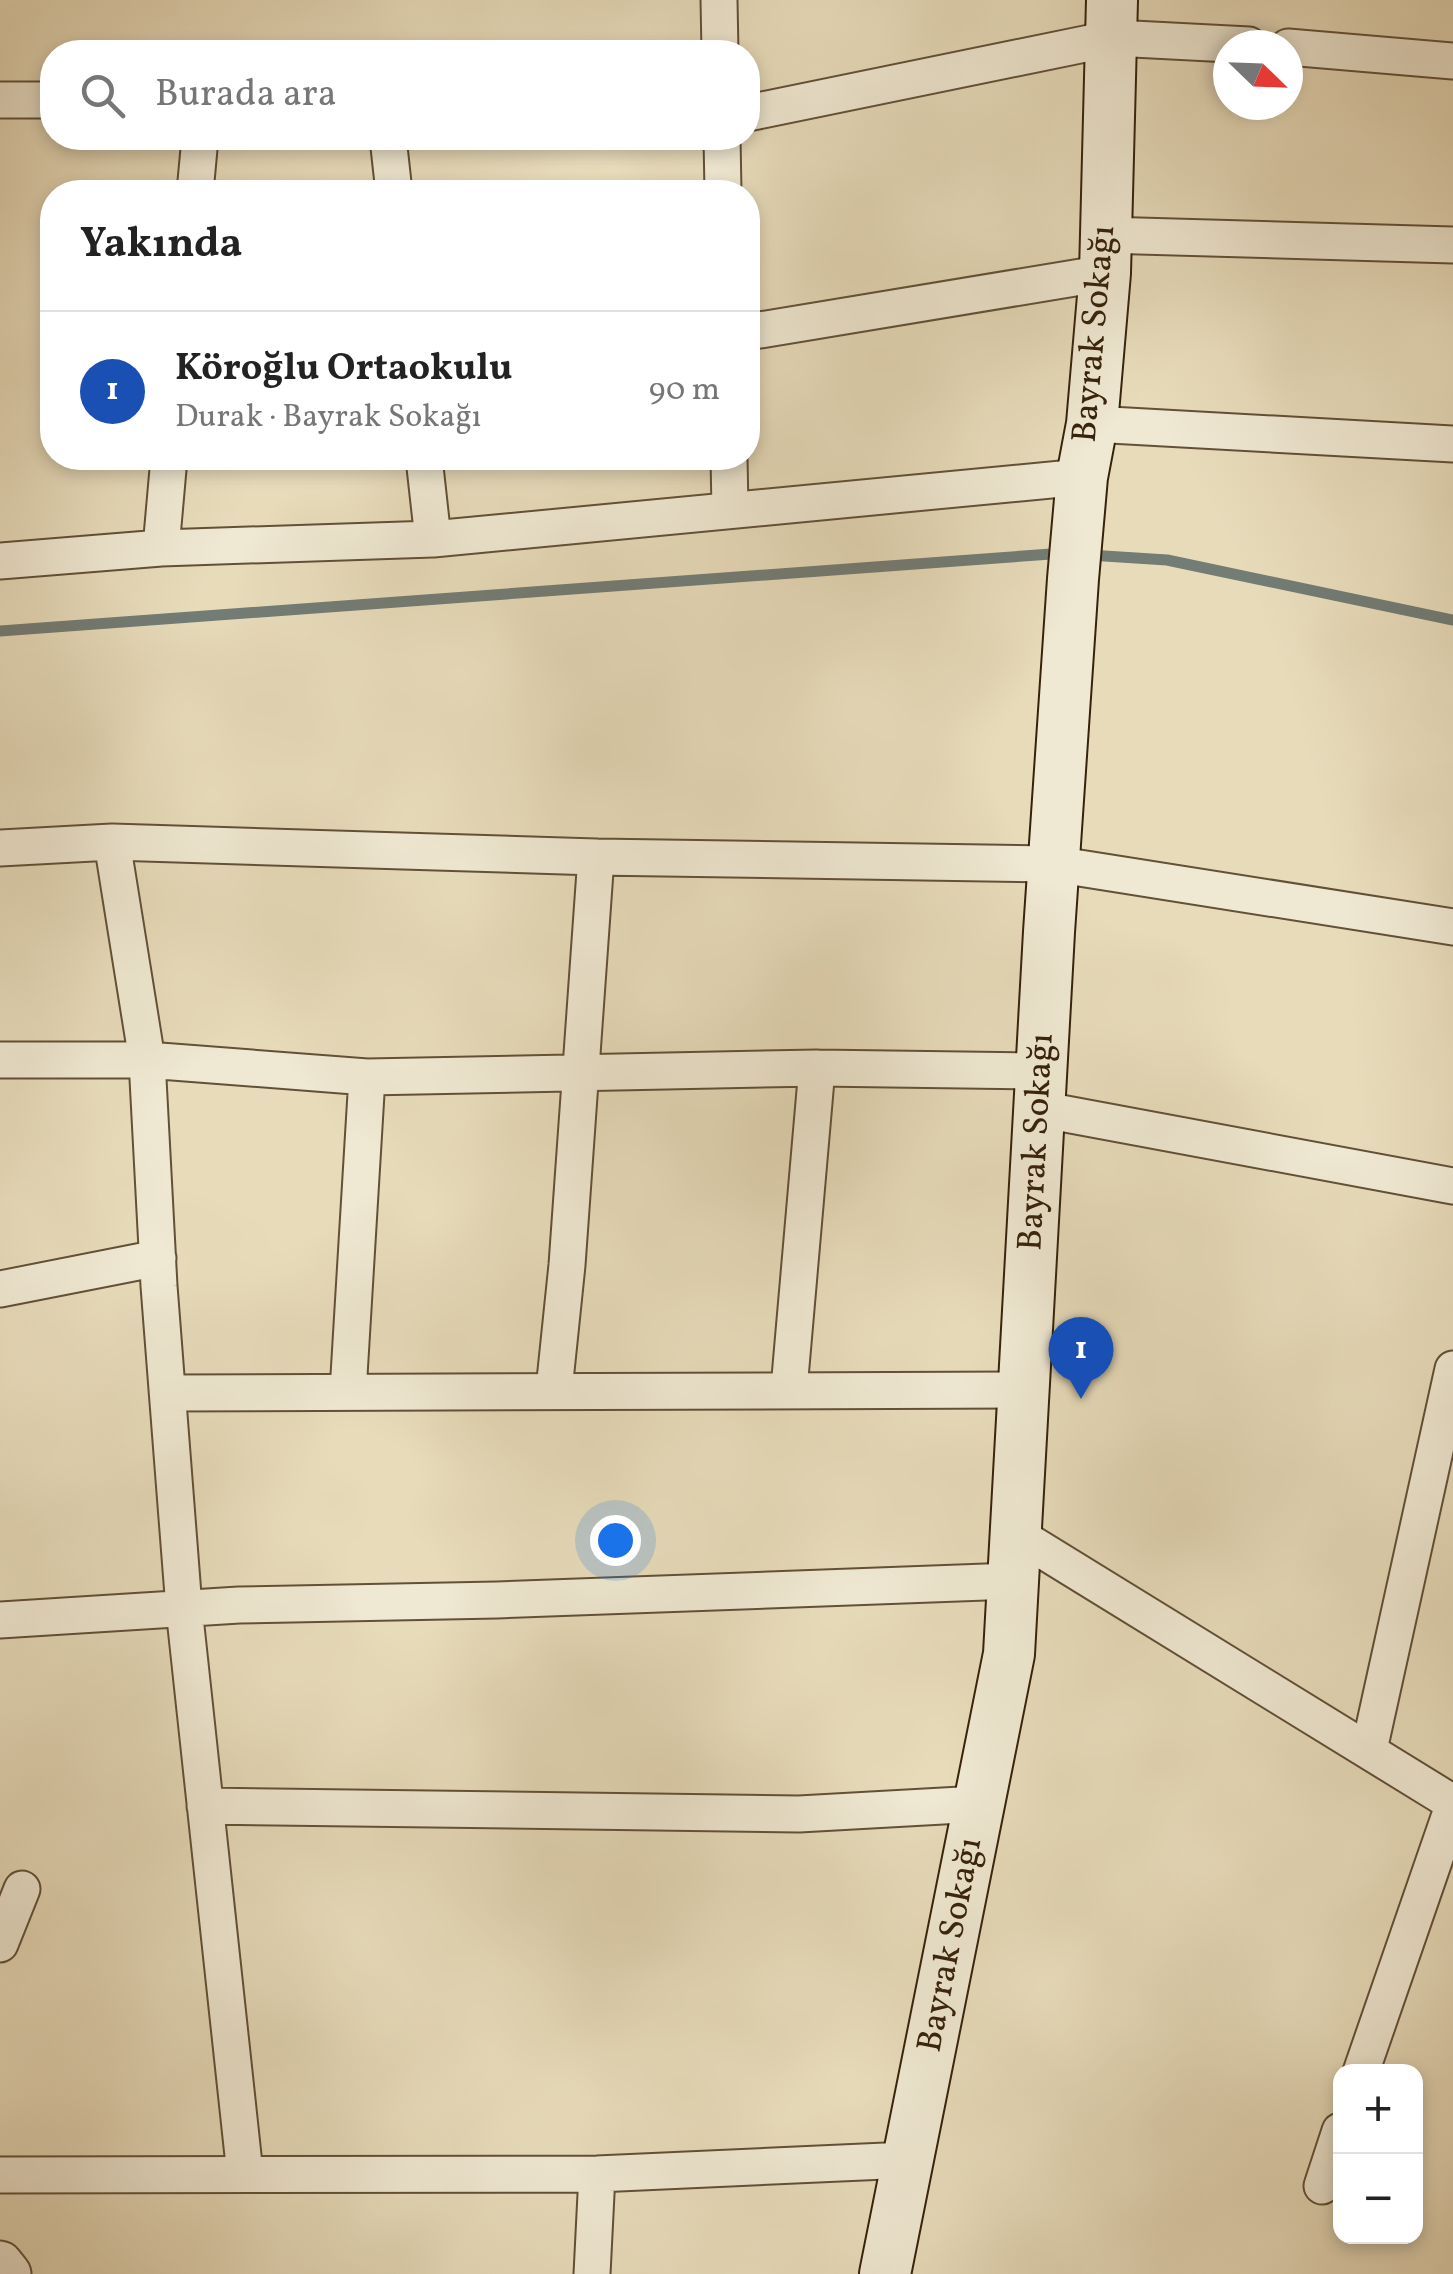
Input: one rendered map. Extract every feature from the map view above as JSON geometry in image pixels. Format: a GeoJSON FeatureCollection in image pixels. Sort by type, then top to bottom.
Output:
{"type":"FeatureCollection","features":[{"type":"Feature","properties":{"kind":"main road","name":"Bayrak Sokağı"},"geometry":{"type":"LineString","coordinates":[[885,2274],[1009,1654],[1073,578],[1082,477],[1092,424],[1104,254],[1113,19]]}},
{"type":"Feature","properties":{"kind":"street"},"geometry":{"type":"LineString","coordinates":[[719,0],[720,40]]}},
{"type":"Feature","properties":{"kind":"street"},"geometry":{"type":"LineString","coordinates":[[760,110],[1113,19],[1213,38]]}},
{"type":"Feature","properties":{"kind":"street"},"geometry":{"type":"LineString","coordinates":[[1303,48],[1453,62]]}},
{"type":"Feature","properties":{"kind":"street"},"geometry":{"type":"LineString","coordinates":[[0,100],[40,100]]}},
{"type":"Feature","properties":{"kind":"street"},"geometry":{"type":"LineString","coordinates":[[196,180],[199,150]]}},
{"type":"Feature","properties":{"kind":"street"},"geometry":{"type":"LineString","coordinates":[[389,150],[393,180]]}},
{"type":"Feature","properties":{"kind":"street"},"geometry":{"type":"LineString","coordinates":[[722,150],[723,180]]}},
{"type":"Feature","properties":{"kind":"street"},"geometry":{"type":"LineString","coordinates":[[760,329],[1104,254],[1453,245]]}},
{"type":"Feature","properties":{"kind":"street"},"geometry":{"type":"LineString","coordinates":[[1092,424],[1453,444]]}},
{"type":"Feature","properties":{"kind":"street"},"geometry":{"type":"LineString","coordinates":[[160,548],[168,470]]}},
{"type":"Feature","properties":{"kind":"street"},"geometry":{"type":"LineString","coordinates":[[425,470],[434,539]]}},
{"type":"Feature","properties":{"kind":"street"},"geometry":{"type":"LineString","coordinates":[[729,470],[730,508]]}},
{"type":"Feature","properties":{"kind":"street"},"geometry":{"type":"LineString","coordinates":[[0,561],[160,548],[434,539],[1082,477]]}},
{"type":"Feature","properties":{"kind":"street"},"geometry":{"type":"LineString","coordinates":[[0,848],[112,842],[596,857],[1054,864],[1453,928]]}},
{"type":"Feature","properties":{"kind":"street"},"geometry":{"type":"LineString","coordinates":[[112,842],[147,1060],[184,1608],[245,2174]]}},
{"type":"Feature","properties":{"kind":"street"},"geometry":{"type":"LineString","coordinates":[[554,1390],[596,857]]}},
{"type":"Feature","properties":{"kind":"street"},"geometry":{"type":"LineString","coordinates":[[0,1060],[147,1060],[366,1077],[817,1068],[1040,1090],[1453,1186]]}},
{"type":"Feature","properties":{"kind":"street"},"geometry":{"type":"LineString","coordinates":[[789,1389],[817,1068]]}},
{"type":"Feature","properties":{"kind":"street"},"geometry":{"type":"LineString","coordinates":[[348,1392],[366,1077]]}},
{"type":"Feature","properties":{"kind":"street"},"geometry":{"type":"LineString","coordinates":[[0,1289],[158,1258]]}},
{"type":"Feature","properties":{"kind":"street"},"geometry":{"type":"LineString","coordinates":[[1369,1750],[1453,1369]]}},
{"type":"Feature","properties":{"kind":"street"},"geometry":{"type":"LineString","coordinates":[[168,1394],[1024,1390]]}},
{"type":"Feature","properties":{"kind":"street"},"geometry":{"type":"LineString","coordinates":[[0,1620],[1015,1558],[1369,1750],[1453,1805],[1364,2064]]}},
{"type":"Feature","properties":{"kind":"street"},"geometry":{"type":"LineString","coordinates":[[205,1806],[799,1814],[979,1804]]}},
{"type":"Feature","properties":{"kind":"street"},"geometry":{"type":"LineString","coordinates":[[0,1944],[22,1890]]}},
{"type":"Feature","properties":{"kind":"street"},"geometry":{"type":"LineString","coordinates":[[1322,2186],[1333,2153]]}},
{"type":"Feature","properties":{"kind":"street"},"geometry":{"type":"LineString","coordinates":[[0,2174],[597,2174],[908,2160]]}},
{"type":"Feature","properties":{"kind":"street"},"geometry":{"type":"LineString","coordinates":[[592,2274],[597,2174]]}},
{"type":"Feature","properties":{"kind":"street"},"geometry":{"type":"LineString","coordinates":[[0,2264],[8,2274]]}},
{"type":"Feature","properties":{"kind":"waterway"},"geometry":{"type":"LineString","coordinates":[[0,631],[1065,553]]}},
{"type":"Feature","properties":{"kind":"waterway"},"geometry":{"type":"LineString","coordinates":[[1089,555],[1167,560],[1453,620]]}},
{"type":"Feature","properties":{"kind":"place","name":"Köroğlu Ortaokulu"},"geometry":{"type":"Point","coordinates":[1081,1399]}}]}
